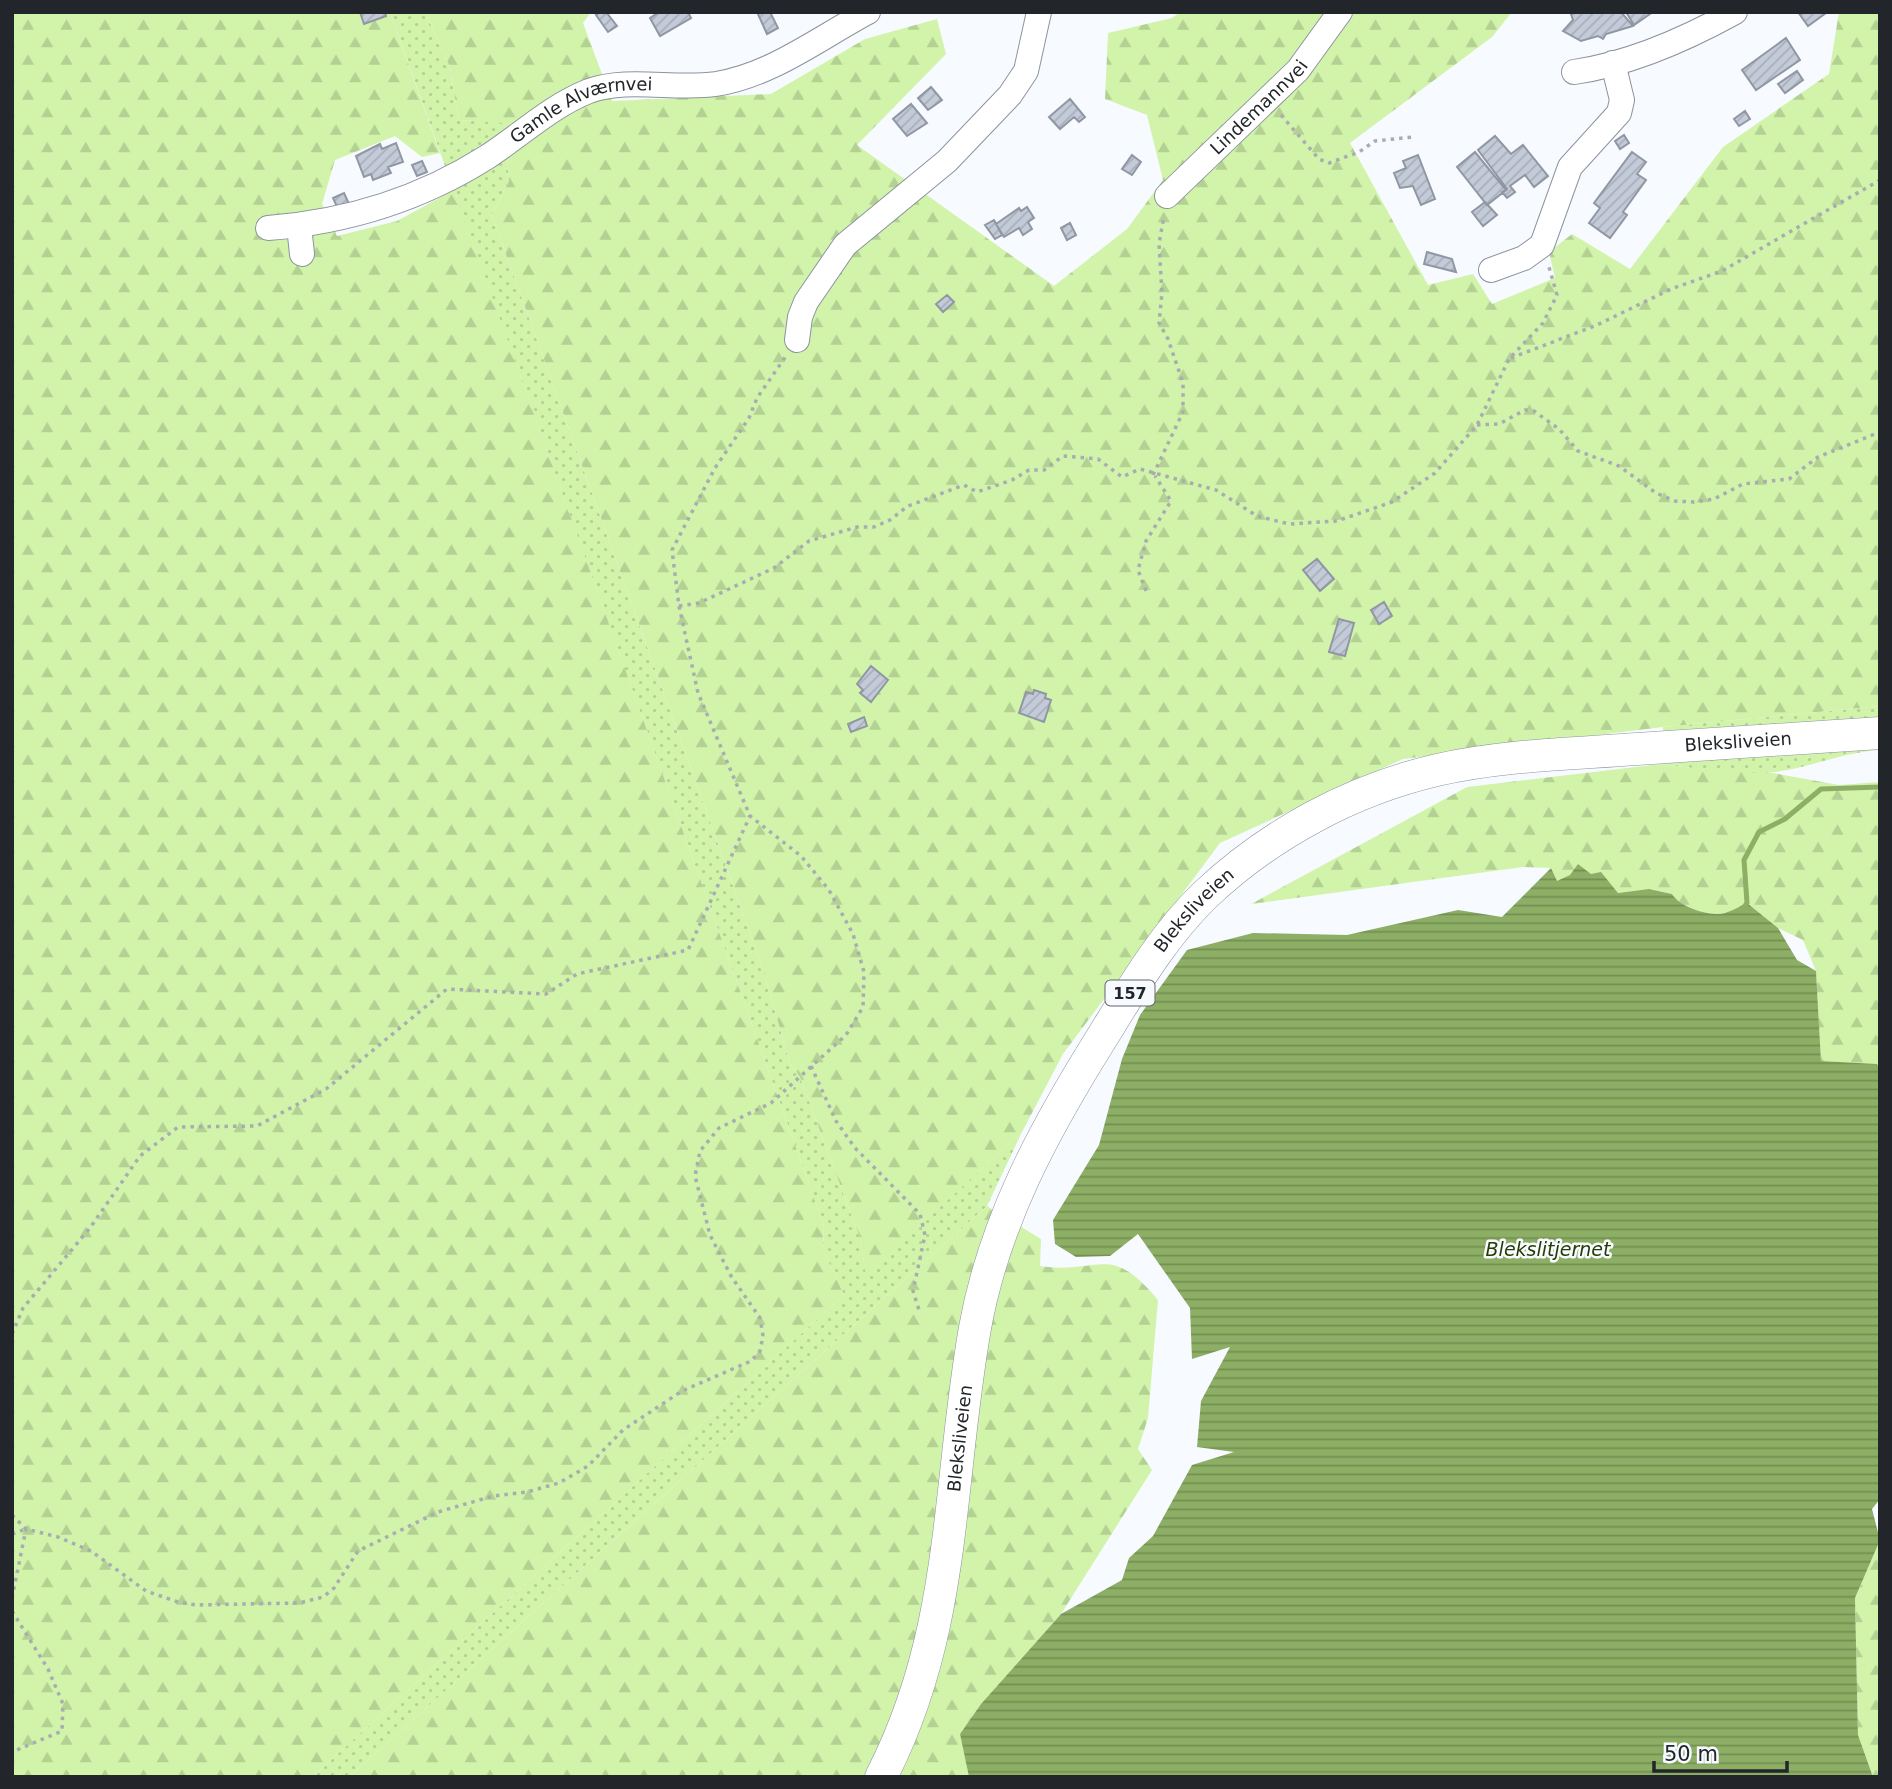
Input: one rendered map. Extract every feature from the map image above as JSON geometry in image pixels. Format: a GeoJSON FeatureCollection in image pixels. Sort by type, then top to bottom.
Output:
{"type":"FeatureCollection","features":[{"type":"Feature","properties":{"kind":"main road","name":"Bleksliveien"},"geometry":{"type":"LineString","coordinates":[[881,1777],[916,1697],[942,1599],[975,1332],[989,1265],[1008,1210],[1047,1128],[1083,1067],[1167,939],[1201,900],[1241,864],[1298,826],[1354,798],[1437,770],[1494,761],[1587,752],[1880,733]]}},
{"type":"Feature","properties":{"kind":"street","name":"Gamle Alværnvei"},"geometry":{"type":"LineString","coordinates":[[268,228],[299,226],[404,200],[485,158],[558,106],[592,90],[628,86],[689,86],[731,80],[770,66],[868,12]]}},
{"type":"Feature","properties":{"kind":"street"},"geometry":{"type":"LineString","coordinates":[[797,340],[800,317],[806,302],[845,245],[947,161],[1010,95],[1026,71],[1039,12]]}},
{"type":"Feature","properties":{"kind":"street","name":"Lindemannvei"},"geometry":{"type":"LineString","coordinates":[[1167,196],[1298,70],[1340,12]]}},
{"type":"Feature","properties":{"kind":"street"},"geometry":{"type":"LineString","coordinates":[[1574,72],[1613,63],[1676,41],[1735,12]]}},
{"type":"Feature","properties":{"kind":"street"},"geometry":{"type":"LineString","coordinates":[[1491,270],[1524,258],[1538,249],[1551,224],[1570,167],[1619,113],[1622,100],[1613,63]]}},
{"type":"Feature","properties":{"kind":"street"},"geometry":{"type":"LineString","coordinates":[[299,226],[302,254]]}},
{"type":"Feature","properties":{"kind":"path"},"geometry":{"type":"LineString","coordinates":[[1269,100],[1319,159],[1329,163],[1359,152],[1375,141],[1413,137]]}},
{"type":"Feature","properties":{"kind":"path"},"geometry":{"type":"LineString","coordinates":[[1509,359],[1597,325],[1671,289],[1722,271],[1802,227],[1841,200],[1880,180]]}},
{"type":"Feature","properties":{"kind":"path"},"geometry":{"type":"LineString","coordinates":[[1153,475],[1182,412],[1183,383],[1168,339],[1159,323],[1162,293],[1158,244],[1167,196]]}},
{"type":"Feature","properties":{"kind":"path"},"geometry":{"type":"LineString","coordinates":[[679,606],[699,603],[764,574],[810,541],[857,527],[874,527],[890,520],[908,506],[964,485],[977,492],[1012,480],[1029,470],[1044,470],[1063,456],[1098,459],[1122,477],[1139,469],[1153,475],[1216,490],[1257,516],[1289,524],[1337,521],[1392,502],[1435,473],[1477,425],[1509,359],[1543,323],[1557,295],[1552,271],[1538,249]]}},
{"type":"Feature","properties":{"kind":"path"},"geometry":{"type":"LineString","coordinates":[[12,1515],[26,1529],[58,1537],[91,1551],[146,1591],[178,1602],[196,1605],[299,1603],[323,1597],[334,1588],[358,1551],[438,1512],[493,1496],[527,1492],[559,1483],[588,1466],[632,1423],[682,1391],[751,1361],[760,1351],[763,1336],[761,1318],[731,1276],[710,1235],[695,1176],[700,1151],[719,1128],[771,1103],[846,1035],[863,1007],[864,972],[853,934],[830,890],[801,856],[750,816],[698,693],[679,606],[672,550],[715,468],[750,418],[757,398],[797,340]]}},
{"type":"Feature","properties":{"kind":"path"},"geometry":{"type":"LineString","coordinates":[[1477,425],[1499,424],[1525,410],[1534,411],[1559,429],[1578,451],[1619,466],[1656,494],[1675,501],[1695,502],[1714,499],[1743,484],[1789,479],[1818,457],[1880,432]]}},
{"type":"Feature","properties":{"kind":"path"},"geometry":{"type":"LineString","coordinates":[[1146,591],[1138,570],[1146,541],[1171,501],[1153,475]]}},
{"type":"Feature","properties":{"kind":"path"},"geometry":{"type":"LineString","coordinates":[[12,1334],[23,1308],[90,1228],[140,1156],[178,1127],[257,1126],[326,1089],[447,989],[546,994],[578,974],[688,950],[750,816]]}},
{"type":"Feature","properties":{"kind":"path"},"geometry":{"type":"LineString","coordinates":[[811,1066],[836,1121],[855,1148],[920,1214],[925,1235],[913,1291],[919,1310]]}},
{"type":"Feature","properties":{"kind":"path"},"geometry":{"type":"LineString","coordinates":[[12,1534],[26,1529]]}},
{"type":"Feature","properties":{"kind":"path"},"geometry":{"type":"LineString","coordinates":[[12,1598],[26,1529]]}},
{"type":"Feature","properties":{"kind":"path"},"geometry":{"type":"LineString","coordinates":[[12,1611],[48,1669],[63,1704],[62,1731],[12,1752]]}},
{"type":"Feature","properties":{"kind":"green space"},"geometry":{"type":"Polygon","coordinates":[[[12,12],[390,12],[440,153],[422,157],[395,136],[335,160],[322,204],[337,236],[397,221],[454,190],[824,1226],[823,1250],[844,1295],[312,1777],[12,1777],[12,12]]]}},
{"type":"Feature","properties":{"kind":"green space"},"geometry":{"type":"Polygon","coordinates":[[[390,12],[425,12],[449,65],[459,120],[505,122],[509,181],[492,215],[763,969],[790,1064],[800,1077],[860,1238],[866,1274],[1022,1132],[987,1206],[349,1777],[312,1777],[844,1295],[823,1250],[824,1226],[390,12]]]}},
{"type":"Feature","properties":{"kind":"green space"},"geometry":{"type":"Polygon","coordinates":[[[425,12],[591,12],[583,23],[612,101],[771,94],[865,39],[937,19],[946,54],[857,145],[1054,286],[1127,229],[1163,180],[1147,115],[1105,99],[1108,33],[1172,18],[1180,12],[1512,12],[1492,37],[1350,143],[1428,285],[1473,274],[1492,304],[1555,278],[1549,252],[1572,234],[1630,269],[1723,147],[1829,74],[1839,12],[1880,12],[1880,706],[1663,727],[1403,759],[1220,843],[1063,1054],[1022,1132],[866,1275],[860,1238],[800,1077],[790,1064],[763,969],[492,215],[509,181],[505,123],[459,120],[449,65],[425,12]]]}},
{"type":"Feature","properties":{"kind":"green space"},"geometry":{"type":"Polygon","coordinates":[[[1880,706],[1880,750],[1787,770],[1760,773],[1731,773],[1661,764],[1663,727],[1880,706]]]}},
{"type":"Feature","properties":{"kind":"green space"},"geometry":{"type":"Polygon","coordinates":[[[1661,764],[1727,772],[1773,773],[1839,785],[1880,782],[1880,1069],[1877,1064],[1821,1061],[1816,971],[1803,940],[1778,928],[1747,903],[1725,913],[1711,914],[1688,907],[1672,894],[1649,889],[1618,893],[1601,873],[1591,874],[1584,869],[1557,882],[1551,868],[1523,867],[1251,904],[1467,787],[1661,764]]]}},
{"type":"Feature","properties":{"kind":"green space"},"geometry":{"type":"Polygon","coordinates":[[[987,1206],[1041,1239],[1040,1266],[1115,1266],[1141,1282],[1158,1300],[1148,1418],[1138,1449],[1152,1470],[1061,1614],[981,1704],[960,1734],[969,1777],[349,1777],[987,1206]]]}},
{"type":"Feature","properties":{"kind":"green space"},"geometry":{"type":"Polygon","coordinates":[[[1880,1540],[1880,1777],[1873,1777],[1858,1735],[1855,1598],[1880,1540]]]}},
{"type":"Feature","properties":{"kind":"water","name":"Blekslitjernet"},"geometry":{"type":"Polygon","coordinates":[[[1578,864],[1591,874],[1601,872],[1618,893],[1649,889],[1672,894],[1688,907],[1711,914],[1725,913],[1747,903],[1778,928],[1797,960],[1816,971],[1821,1061],[1877,1064],[1880,1069],[1880,1499],[1872,1509],[1880,1540],[1855,1598],[1858,1735],[1873,1777],[969,1777],[960,1734],[981,1704],[1061,1614],[1122,1580],[1129,1558],[1153,1536],[1192,1465],[1234,1452],[1197,1447],[1201,1401],[1230,1347],[1192,1359],[1190,1308],[1138,1234],[1110,1256],[1076,1257],[1055,1244],[1053,1220],[1099,1145],[1122,1059],[1140,1015],[1187,950],[1253,933],[1347,935],[1458,910],[1502,917],[1551,868],[1557,881],[1570,875],[1578,864]]]}},
{"type":"Feature","properties":{"kind":"building"},"geometry":{"type":"Polygon","coordinates":[[[360,12],[385,12],[386,16],[364,24],[360,12]]]}},
{"type":"Feature","properties":{"kind":"building"},"geometry":{"type":"Polygon","coordinates":[[[606,12],[617,26],[608,32],[596,15],[606,12]]]}},
{"type":"Feature","properties":{"kind":"building"},"geometry":{"type":"Polygon","coordinates":[[[659,12],[688,12],[691,18],[660,36],[650,18],[659,12]]]}},
{"type":"Feature","properties":{"kind":"building"},"geometry":{"type":"Polygon","coordinates":[[[757,12],[770,12],[778,28],[767,34],[757,12]]]}},
{"type":"Feature","properties":{"kind":"building"},"geometry":{"type":"Polygon","coordinates":[[[1621,12],[1633,26],[1606,34],[1603,39],[1598,36],[1581,41],[1563,31],[1573,20],[1571,14],[1621,12]]]}},
{"type":"Feature","properties":{"kind":"building"},"geometry":{"type":"Polygon","coordinates":[[[1626,12],[1649,12],[1650,14],[1634,25],[1626,12]]]}},
{"type":"Feature","properties":{"kind":"building"},"geometry":{"type":"Polygon","coordinates":[[[1798,12],[1826,12],[1826,13],[1808,26],[1798,12]]]}},
{"type":"Feature","properties":{"kind":"building"},"geometry":{"type":"Polygon","coordinates":[[[1786,38],[1800,60],[1756,90],[1742,70],[1786,38]]]}},
{"type":"Feature","properties":{"kind":"building"},"geometry":{"type":"Polygon","coordinates":[[[1797,71],[1803,80],[1785,93],[1778,84],[1797,71]]]}},
{"type":"Feature","properties":{"kind":"building"},"geometry":{"type":"Polygon","coordinates":[[[931,87],[942,100],[928,110],[918,98],[931,87]]]}},
{"type":"Feature","properties":{"kind":"building"},"geometry":{"type":"Polygon","coordinates":[[[1070,99],[1085,117],[1079,122],[1074,117],[1060,129],[1049,117],[1070,99]]]}},
{"type":"Feature","properties":{"kind":"building"},"geometry":{"type":"Polygon","coordinates":[[[911,104],[927,123],[907,136],[893,119],[911,104]]]}},
{"type":"Feature","properties":{"kind":"building"},"geometry":{"type":"Polygon","coordinates":[[[1745,111],[1750,119],[1739,126],[1734,119],[1745,111]]]}},
{"type":"Feature","properties":{"kind":"building"},"geometry":{"type":"Polygon","coordinates":[[[1624,135],[1629,143],[1620,149],[1615,141],[1624,135]]]}},
{"type":"Feature","properties":{"kind":"building"},"geometry":{"type":"Polygon","coordinates":[[[1495,136],[1511,154],[1523,145],[1548,176],[1534,187],[1525,175],[1510,186],[1515,192],[1507,198],[1502,192],[1507,189],[1478,150],[1495,136]]]}},
{"type":"Feature","properties":{"kind":"building"},"geometry":{"type":"Polygon","coordinates":[[[396,143],[403,162],[388,167],[391,173],[373,180],[371,174],[364,177],[356,156],[380,144],[382,149],[396,143]]]}},
{"type":"Feature","properties":{"kind":"building"},"geometry":{"type":"Polygon","coordinates":[[[1475,152],[1506,190],[1487,205],[1457,167],[1475,152]]]}},
{"type":"Feature","properties":{"kind":"building"},"geometry":{"type":"Polygon","coordinates":[[[1632,152],[1646,162],[1637,174],[1646,180],[1623,212],[1627,215],[1610,238],[1589,223],[1600,208],[1594,203],[1632,152]]]}},
{"type":"Feature","properties":{"kind":"building"},"geometry":{"type":"Polygon","coordinates":[[[1132,155],[1141,162],[1132,175],[1122,169],[1132,155]]]}},
{"type":"Feature","properties":{"kind":"building"},"geometry":{"type":"Polygon","coordinates":[[[1418,155],[1435,199],[1421,205],[1413,186],[1400,188],[1394,173],[1406,168],[1403,161],[1418,155]]]}},
{"type":"Feature","properties":{"kind":"building"},"geometry":{"type":"Polygon","coordinates":[[[422,161],[427,172],[417,176],[412,165],[422,161]]]}},
{"type":"Feature","properties":{"kind":"building"},"geometry":{"type":"Polygon","coordinates":[[[344,193],[349,204],[338,209],[333,198],[344,193]]]}},
{"type":"Feature","properties":{"kind":"building"},"geometry":{"type":"Polygon","coordinates":[[[1485,202],[1497,215],[1483,226],[1472,212],[1485,202]]]}},
{"type":"Feature","properties":{"kind":"building"},"geometry":{"type":"Polygon","coordinates":[[[1027,207],[1034,218],[1028,222],[1032,229],[1023,235],[1019,228],[1004,237],[996,224],[1019,208],[1021,211],[1027,207]]]}},
{"type":"Feature","properties":{"kind":"building"},"geometry":{"type":"Polygon","coordinates":[[[994,220],[1002,235],[995,239],[985,225],[994,220]]]}},
{"type":"Feature","properties":{"kind":"building"},"geometry":{"type":"Polygon","coordinates":[[[1070,223],[1076,235],[1067,240],[1061,228],[1070,223]]]}},
{"type":"Feature","properties":{"kind":"building"},"geometry":{"type":"Polygon","coordinates":[[[1427,252],[1452,259],[1456,272],[1424,264],[1427,252]]]}},
{"type":"Feature","properties":{"kind":"building"},"geometry":{"type":"Polygon","coordinates":[[[947,295],[954,302],[943,312],[936,304],[947,295]]]}},
{"type":"Feature","properties":{"kind":"building"},"geometry":{"type":"Polygon","coordinates":[[[1317,559],[1334,579],[1320,591],[1303,570],[1317,559]]]}},
{"type":"Feature","properties":{"kind":"building"},"geometry":{"type":"Polygon","coordinates":[[[1384,602],[1392,616],[1379,624],[1371,610],[1384,602]]]}},
{"type":"Feature","properties":{"kind":"building"},"geometry":{"type":"Polygon","coordinates":[[[1339,619],[1354,623],[1345,656],[1329,652],[1339,619]]]}},
{"type":"Feature","properties":{"kind":"building"},"geometry":{"type":"Polygon","coordinates":[[[871,666],[888,680],[871,702],[860,693],[863,690],[857,684],[871,666]]]}},
{"type":"Feature","properties":{"kind":"building"},"geometry":{"type":"Polygon","coordinates":[[[1034,690],[1046,694],[1045,698],[1051,700],[1044,722],[1019,713],[1026,692],[1033,694],[1034,690]]]}},
{"type":"Feature","properties":{"kind":"building"},"geometry":{"type":"Polygon","coordinates":[[[864,717],[867,726],[851,732],[848,724],[864,717]]]}},
{"type":"Feature","properties":{"kind":"waterway"},"geometry":{"type":"LineString","coordinates":[[1743,909],[1747,903],[1744,860],[1759,832],[1785,819],[1821,789],[1880,787]]}}]}
